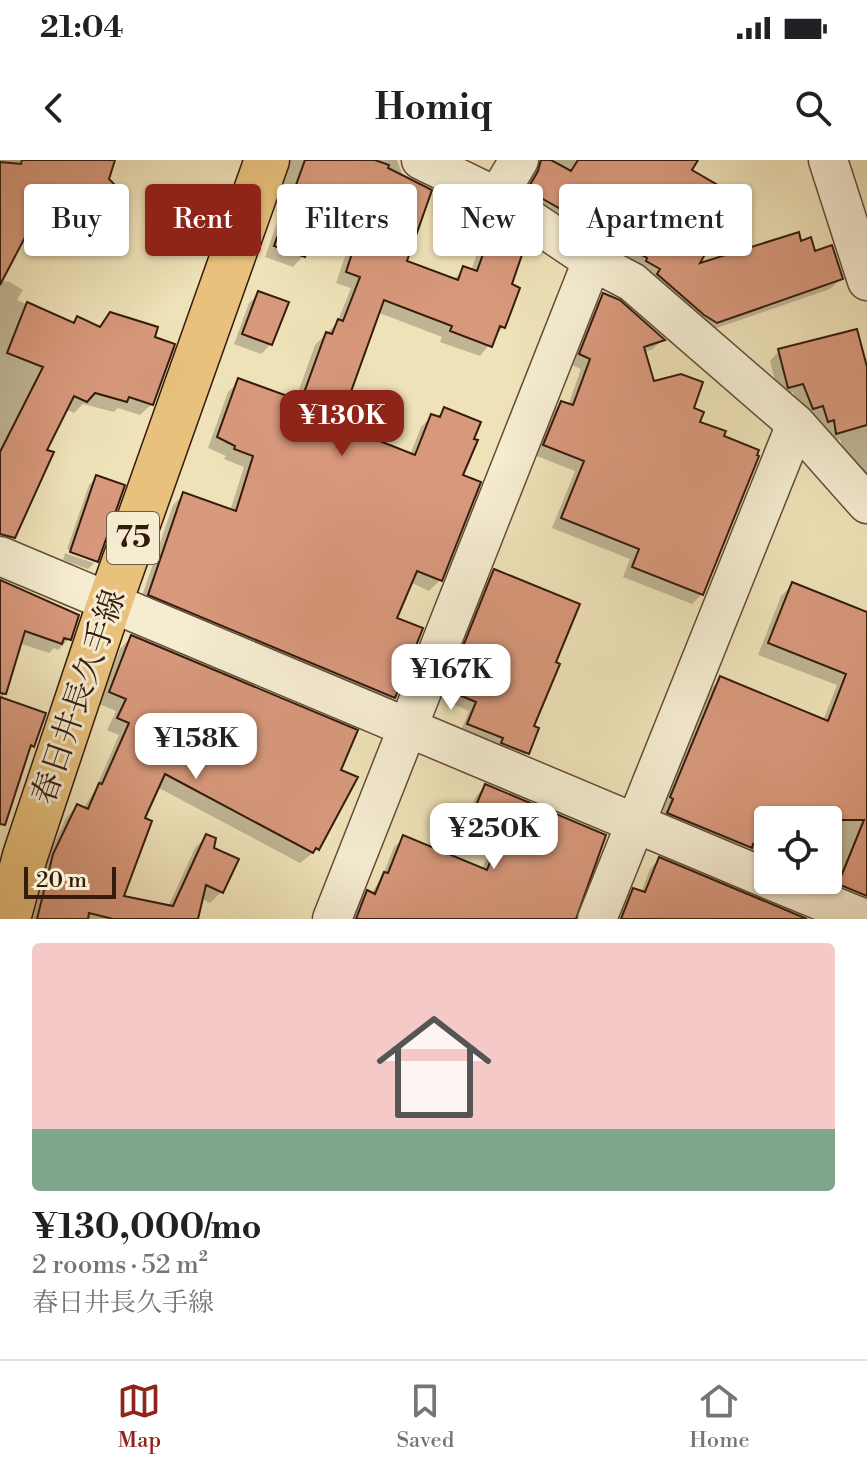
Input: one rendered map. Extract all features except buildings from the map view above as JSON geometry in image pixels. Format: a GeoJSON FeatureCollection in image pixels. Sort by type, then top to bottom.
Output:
{"type":"FeatureCollection","features":[{"type":"Feature","properties":{"kind":"main road","name":"春日井長久手線"},"geometry":{"type":"LineString","coordinates":[[8,919],[13,851],[110,602],[267,160]]}},
{"type":"Feature","properties":{"kind":"street"},"geometry":{"type":"LineString","coordinates":[[421,160],[470,184]]}},
{"type":"Feature","properties":{"kind":"street"},"geometry":{"type":"LineString","coordinates":[[505,184],[519,160]]}},
{"type":"Feature","properties":{"kind":"street"},"geometry":{"type":"LineString","coordinates":[[828,160],[867,281]]}},
{"type":"Feature","properties":{"kind":"street"},"geometry":{"type":"LineString","coordinates":[[543,228],[592,261],[632,282],[796,424],[867,504]]}},
{"type":"Feature","properties":{"kind":"street"},"geometry":{"type":"LineString","coordinates":[[332,919],[592,261]]}},
{"type":"Feature","properties":{"kind":"street"},"geometry":{"type":"LineString","coordinates":[[597,919],[796,424]]}},
{"type":"Feature","properties":{"kind":"street"},"geometry":{"type":"LineString","coordinates":[[0,556],[754,874]]}},
{"type":"Feature","properties":{"kind":"street"},"geometry":{"type":"LineString","coordinates":[[803,894],[865,919]]}}]}
